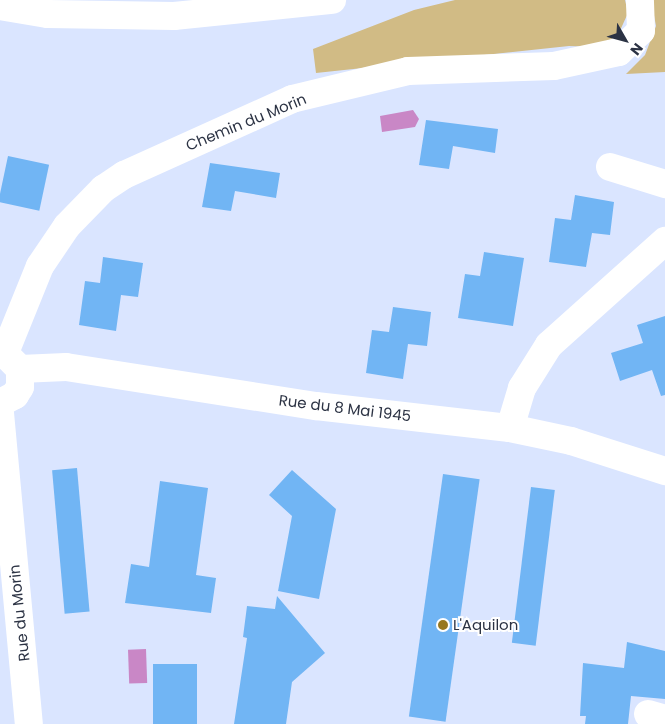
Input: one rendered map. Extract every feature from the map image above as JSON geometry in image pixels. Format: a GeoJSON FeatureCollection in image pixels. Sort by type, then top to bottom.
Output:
{"type":"FeatureCollection","features":[{"type":"Feature","properties":{"kind":"street"},"geometry":{"type":"LineString","coordinates":[[0,6],[48,14],[174,16],[332,0]]}},
{"type":"Feature","properties":{"kind":"street","name":"Chemin du Morin"},"geometry":{"type":"LineString","coordinates":[[0,403],[16,395],[20,387],[8,360],[40,266],[56,242],[85,206],[124,175],[292,99],[408,71],[554,66],[619,52],[641,31],[640,0]]}},
{"type":"Feature","properties":{"kind":"street"},"geometry":{"type":"LineString","coordinates":[[610,167],[665,184]]}},
{"type":"Feature","properties":{"kind":"street"},"geometry":{"type":"LineString","coordinates":[[510,428],[522,388],[549,345],[665,241]]}},
{"type":"Feature","properties":{"kind":"street","name":"Rue du 8 Mai 1945"},"geometry":{"type":"LineString","coordinates":[[8,360],[66,367],[316,406],[510,428],[571,440],[665,471]]}},
{"type":"Feature","properties":{"kind":"street","name":"Rue du Morin"},"geometry":{"type":"LineString","coordinates":[[0,413],[29,724]]}},
{"type":"Feature","properties":{"kind":"shaded area"},"geometry":{"type":"Polygon","coordinates":[[[455,0],[625,0],[628,13],[618,35],[598,47],[569,46],[316,73],[313,49],[414,10],[455,0]]]}},
{"type":"Feature","properties":{"kind":"shaded area"},"geometry":{"type":"Polygon","coordinates":[[[651,0],[665,0],[665,72],[626,74],[645,55],[656,26],[651,0]]]}},
{"type":"Feature","properties":{"kind":"shaded area"},"geometry":{"type":"Polygon","coordinates":[[[413,110],[419,119],[415,127],[382,132],[380,116],[413,110]]]}},
{"type":"Feature","properties":{"kind":"shaded area"},"geometry":{"type":"Polygon","coordinates":[[[146,649],[147,683],[129,684],[128,650],[146,649]]]}},
{"type":"Feature","properties":{"kind":"building"},"geometry":{"type":"Polygon","coordinates":[[[426,120],[498,129],[495,153],[453,146],[449,169],[419,165],[426,120]]]}},
{"type":"Feature","properties":{"kind":"building"},"geometry":{"type":"Polygon","coordinates":[[[8,156],[49,165],[39,211],[0,202],[8,156]]]}},
{"type":"Feature","properties":{"kind":"building"},"geometry":{"type":"Polygon","coordinates":[[[210,163],[280,173],[276,198],[235,191],[231,211],[202,207],[210,163]]]}},
{"type":"Feature","properties":{"kind":"building"},"geometry":{"type":"Polygon","coordinates":[[[575,195],[614,202],[610,235],[592,233],[586,267],[549,262],[555,218],[571,220],[575,195]]]}},
{"type":"Feature","properties":{"kind":"building"},"geometry":{"type":"Polygon","coordinates":[[[484,252],[524,258],[513,326],[458,318],[465,274],[480,276],[484,252]]]}},
{"type":"Feature","properties":{"kind":"building"},"geometry":{"type":"Polygon","coordinates":[[[103,257],[143,263],[138,297],[121,295],[116,331],[79,325],[85,281],[100,283],[103,257]]]}},
{"type":"Feature","properties":{"kind":"building"},"geometry":{"type":"Polygon","coordinates":[[[393,307],[431,312],[427,346],[408,344],[403,379],[366,373],[372,330],[389,332],[393,307]]]}},
{"type":"Feature","properties":{"kind":"building"},"geometry":{"type":"Polygon","coordinates":[[[665,316],[665,395],[661,396],[652,370],[620,381],[611,353],[643,343],[637,325],[665,316]]]}},
{"type":"Feature","properties":{"kind":"building"},"geometry":{"type":"Polygon","coordinates":[[[77,468],[90,611],[65,614],[52,470],[77,468]]]}},
{"type":"Feature","properties":{"kind":"building"},"geometry":{"type":"Polygon","coordinates":[[[292,470],[336,509],[319,599],[278,591],[292,516],[269,495],[292,470]]]}},
{"type":"Feature","properties":{"kind":"building","name":"L'Aquilon"},"geometry":{"type":"Polygon","coordinates":[[[443,474],[480,479],[446,722],[409,717],[443,474]]]}},
{"type":"Feature","properties":{"kind":"building"},"geometry":{"type":"Polygon","coordinates":[[[160,481],[208,488],[196,575],[216,578],[211,613],[125,603],[131,564],[149,567],[160,481]]]}},
{"type":"Feature","properties":{"kind":"building"},"geometry":{"type":"Polygon","coordinates":[[[531,487],[555,490],[536,646],[512,643],[531,487]]]}},
{"type":"Feature","properties":{"kind":"building"},"geometry":{"type":"Polygon","coordinates":[[[277,596],[325,653],[292,682],[286,724],[234,724],[247,638],[243,637],[247,606],[275,609],[277,596]]]}},
{"type":"Feature","properties":{"kind":"building"},"geometry":{"type":"Polygon","coordinates":[[[627,642],[665,651],[665,699],[631,696],[628,724],[585,724],[586,716],[580,716],[583,663],[624,668],[627,642]]]}},
{"type":"Feature","properties":{"kind":"building"},"geometry":{"type":"Polygon","coordinates":[[[153,664],[197,664],[197,724],[153,724],[153,664]]]}},
{"type":"Feature","properties":{"kind":"place","name":"L'Aquilon"},"geometry":{"type":"Point","coordinates":[443,625]}}]}
